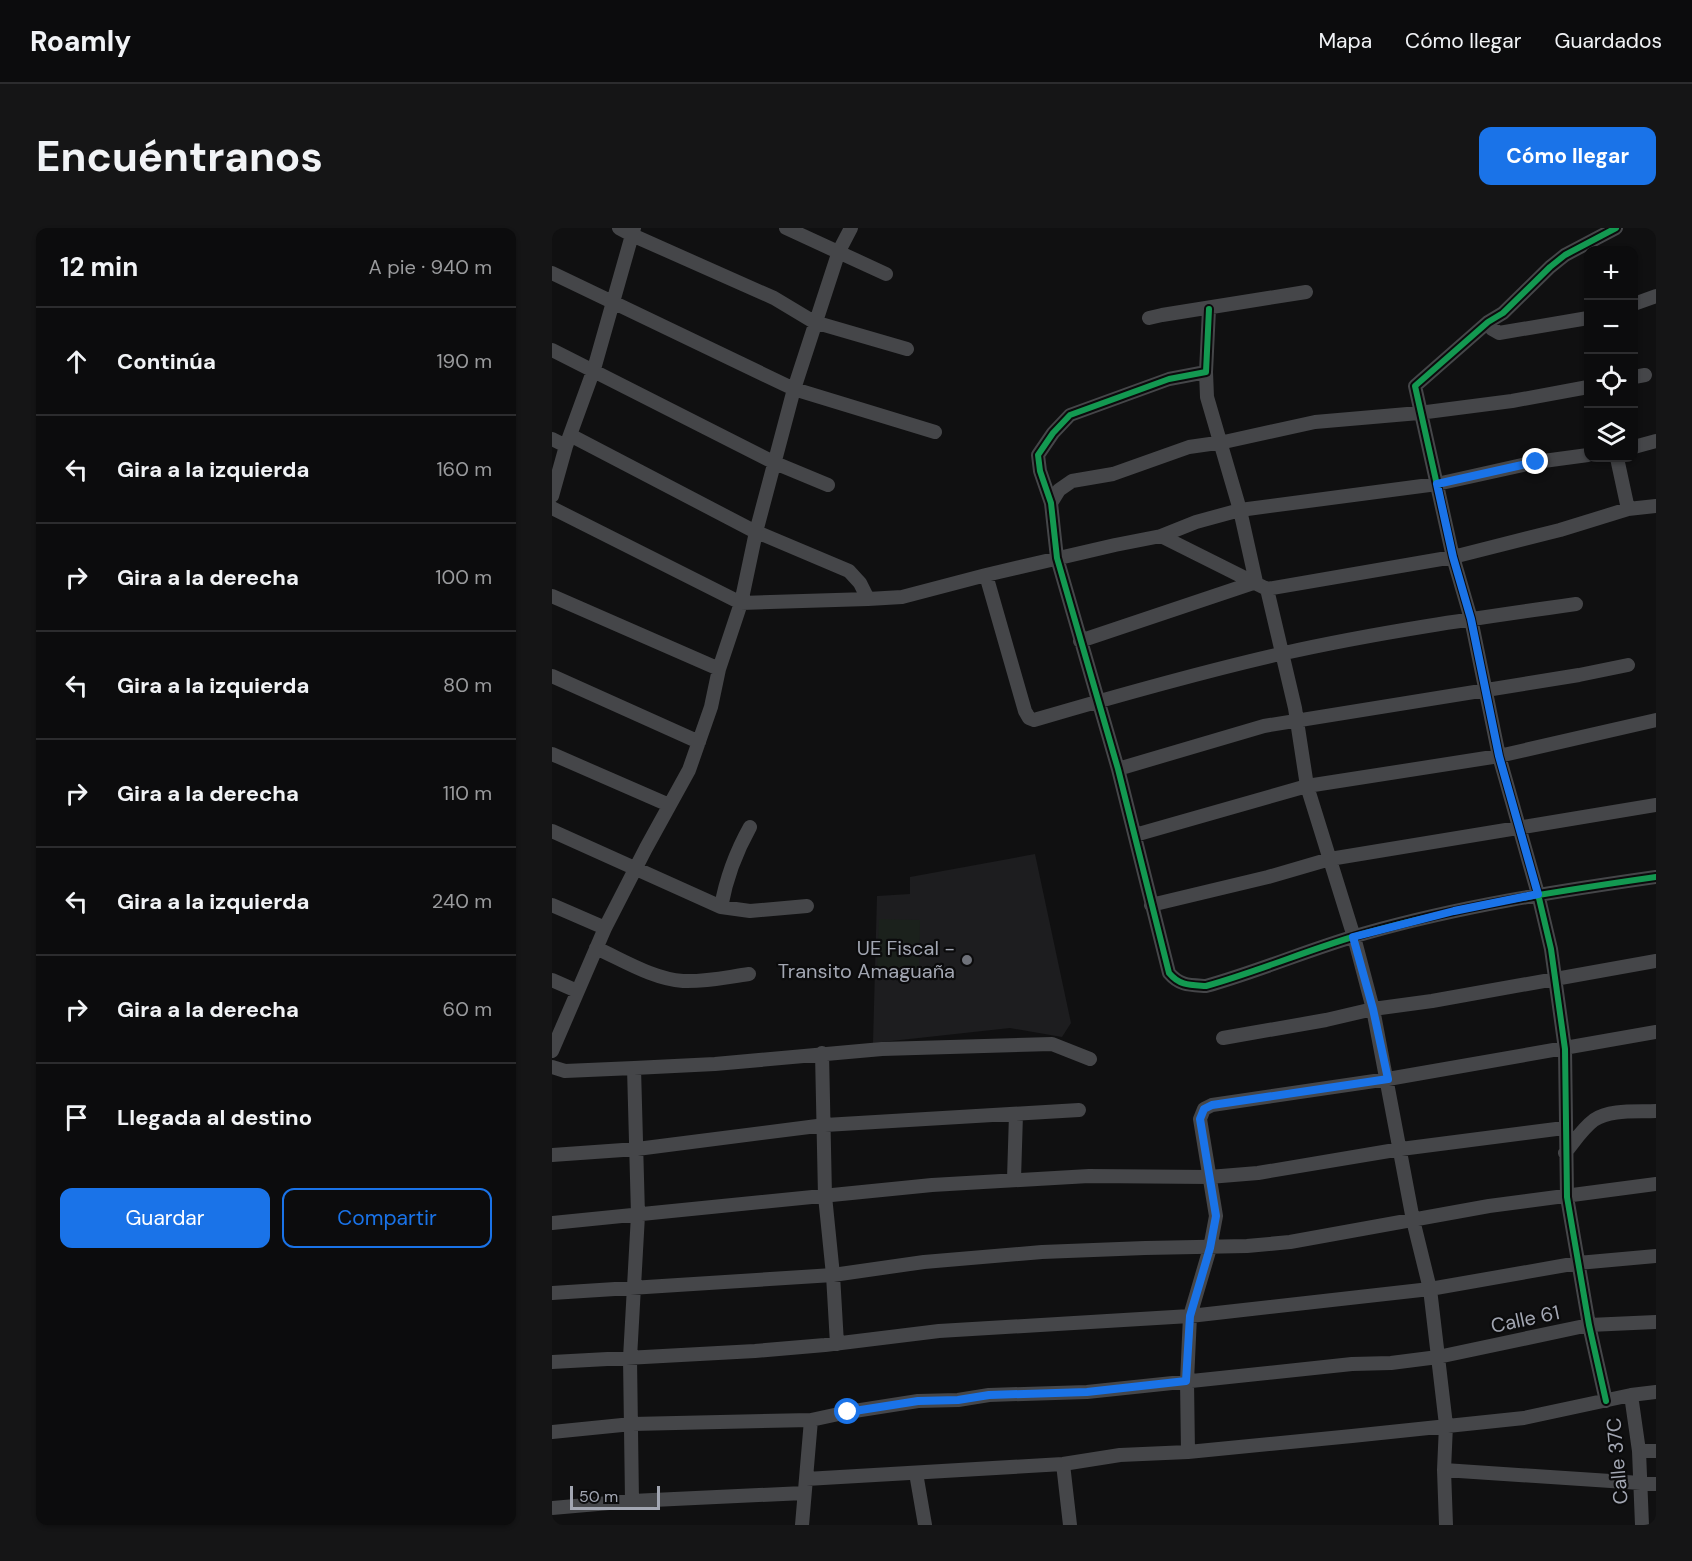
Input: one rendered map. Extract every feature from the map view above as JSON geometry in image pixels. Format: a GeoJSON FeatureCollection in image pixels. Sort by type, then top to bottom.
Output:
{"type":"FeatureCollection","features":[{"type":"Feature","properties":{"kind":"street"},"geometry":{"type":"LineString","coordinates":[[619,228],[633,232],[774,298],[814,322],[907,349]]}},
{"type":"Feature","properties":{"kind":"street"},"geometry":{"type":"LineString","coordinates":[[786,228],[886,274]]}},
{"type":"Feature","properties":{"kind":"street"},"geometry":{"type":"LineString","coordinates":[[552,1051],[605,928],[689,770],[711,707],[719,669],[741,603],[756,532],[814,322],[839,251],[851,228]]}},
{"type":"Feature","properties":{"kind":"street"},"geometry":{"type":"LineString","coordinates":[[1606,1401],[1589,1325],[1567,1197],[1564,1128],[1565,1049],[1556,980],[1538,894],[1499,756],[1471,619],[1453,557],[1414,386],[1488,322],[1503,313],[1565,255],[1616,228]]}},
{"type":"Feature","properties":{"kind":"street"},"geometry":{"type":"LineString","coordinates":[[552,496],[568,440],[593,372],[633,232]]}},
{"type":"Feature","properties":{"kind":"street"},"geometry":{"type":"LineString","coordinates":[[552,273],[794,389],[935,432]]}},
{"type":"Feature","properties":{"kind":"street"},"geometry":{"type":"LineString","coordinates":[[1149,318],[1306,292]]}},
{"type":"Feature","properties":{"kind":"street"},"geometry":{"type":"LineString","coordinates":[[1638,303],[1656,296]]}},
{"type":"Feature","properties":{"kind":"street"},"geometry":{"type":"LineString","coordinates":[[1209,309],[1207,398],[1283,654],[1298,721],[1307,786],[1373,1009],[1413,1220],[1430,1289],[1446,1425],[1444,1470],[1446,1525]]}},
{"type":"Feature","properties":{"kind":"street"},"geometry":{"type":"LineString","coordinates":[[1488,322],[1492,329],[1499,333],[1584,319]]}},
{"type":"Feature","properties":{"kind":"street"},"geometry":{"type":"LineString","coordinates":[[552,350],[775,463],[828,485]]}},
{"type":"Feature","properties":{"kind":"street"},"geometry":{"type":"LineString","coordinates":[[1206,372],[1169,379],[1070,415],[1053,433],[1038,455],[1040,471],[1051,502],[1057,558],[1080,641],[1100,701],[1169,973],[1176,982],[1206,986],[1353,937],[1454,911],[1538,894],[1656,877]]}},
{"type":"Feature","properties":{"kind":"street"},"geometry":{"type":"LineString","coordinates":[[1051,502],[1059,490],[1072,481],[1113,474],[1189,447],[1315,422],[1419,413],[1584,388]]}},
{"type":"Feature","properties":{"kind":"street"},"geometry":{"type":"LineString","coordinates":[[552,439],[568,440],[756,532],[849,572],[860,584],[868,599]]}},
{"type":"Feature","properties":{"kind":"street"},"geometry":{"type":"LineString","coordinates":[[1638,446],[1656,441]]}},
{"type":"Feature","properties":{"kind":"street"},"geometry":{"type":"LineString","coordinates":[[552,508],[741,603],[868,599],[902,597],[1057,558],[1161,536],[1196,522],[1240,510],[1437,484],[1536,462],[1584,456]]}},
{"type":"Feature","properties":{"kind":"street"},"geometry":{"type":"LineString","coordinates":[[1618,462],[1628,509]]}},
{"type":"Feature","properties":{"kind":"street"},"geometry":{"type":"LineString","coordinates":[[1080,641],[1261,585],[1453,557],[1560,530],[1628,509],[1656,506]]}},
{"type":"Feature","properties":{"kind":"street"},"geometry":{"type":"LineString","coordinates":[[1161,536],[1261,585]]}},
{"type":"Feature","properties":{"kind":"street"},"geometry":{"type":"LineString","coordinates":[[986,575],[1025,711],[1029,718],[1034,720],[1185,677],[1283,654],[1471,619],[1576,604]]}},
{"type":"Feature","properties":{"kind":"street"},"geometry":{"type":"LineString","coordinates":[[552,596],[719,669]]}},
{"type":"Feature","properties":{"kind":"street"},"geometry":{"type":"LineString","coordinates":[[1118,769],[1264,726],[1485,691],[1628,665]]}},
{"type":"Feature","properties":{"kind":"street"},"geometry":{"type":"LineString","coordinates":[[552,676],[699,742]]}},
{"type":"Feature","properties":{"kind":"street"},"geometry":{"type":"LineString","coordinates":[[1135,835],[1307,786],[1499,756],[1656,720]]}},
{"type":"Feature","properties":{"kind":"street"},"geometry":{"type":"LineString","coordinates":[[552,753],[669,805]]}},
{"type":"Feature","properties":{"kind":"street"},"geometry":{"type":"LineString","coordinates":[[1151,905],[1268,877],[1330,859],[1656,805]]}},
{"type":"Feature","properties":{"kind":"street"},"geometry":{"type":"LineString","coordinates":[[721,907],[725,889],[750,827]]}},
{"type":"Feature","properties":{"kind":"street"},"geometry":{"type":"LineString","coordinates":[[552,831],[721,907],[750,911],[807,906]]}},
{"type":"Feature","properties":{"kind":"street"},"geometry":{"type":"LineString","coordinates":[[552,905],[605,928]]}},
{"type":"Feature","properties":{"kind":"street"},"geometry":{"type":"LineString","coordinates":[[596,948],[656,974],[682,981],[717,980],[749,974]]}},
{"type":"Feature","properties":{"kind":"street"},"geometry":{"type":"LineString","coordinates":[[1223,1038],[1326,1020],[1373,1009],[1556,980],[1656,961]]}},
{"type":"Feature","properties":{"kind":"street"},"geometry":{"type":"LineString","coordinates":[[552,980],[577,991]]}},
{"type":"Feature","properties":{"kind":"street"},"geometry":{"type":"LineString","coordinates":[[1188,1452],[1186,1381],[1190,1316],[1210,1248],[1216,1216],[1200,1119],[1204,1109],[1212,1105],[1388,1079],[1656,1032]]}},
{"type":"Feature","properties":{"kind":"street"},"geometry":{"type":"LineString","coordinates":[[552,1067],[565,1071],[634,1068],[715,1064],[882,1049],[1052,1044],[1090,1059]]}},
{"type":"Feature","properties":{"kind":"street"},"geometry":{"type":"LineString","coordinates":[[822,1053],[825,1196],[837,1344]]}},
{"type":"Feature","properties":{"kind":"street"},"geometry":{"type":"LineString","coordinates":[[632,1501],[630,1358],[638,1215],[634,1068]]}},
{"type":"Feature","properties":{"kind":"street"},"geometry":{"type":"LineString","coordinates":[[552,1155],[637,1149],[825,1125],[1079,1110]]}},
{"type":"Feature","properties":{"kind":"street"},"geometry":{"type":"LineString","coordinates":[[1565,1153],[1587,1126],[1596,1119],[1618,1113],[1656,1111]]}},
{"type":"Feature","properties":{"kind":"street"},"geometry":{"type":"LineString","coordinates":[[1014,1179],[1016,1114]]}},
{"type":"Feature","properties":{"kind":"street"},"geometry":{"type":"LineString","coordinates":[[552,1223],[1014,1179],[1089,1176],[1209,1177],[1303,1167],[1401,1149],[1564,1128]]}},
{"type":"Feature","properties":{"kind":"street"},"geometry":{"type":"LineString","coordinates":[[552,1293],[833,1275],[924,1262],[1042,1252],[1210,1248],[1290,1242],[1489,1206],[1656,1185]]}},
{"type":"Feature","properties":{"kind":"street"},"geometry":{"type":"LineString","coordinates":[[552,1362],[755,1351],[837,1344],[939,1331],[1190,1316],[1430,1289],[1578,1263],[1656,1256]]}},
{"type":"Feature","properties":{"kind":"street","name":"Calle 61"},"geometry":{"type":"LineString","coordinates":[[552,1432],[632,1424],[811,1420],[918,1401],[958,1400],[989,1395],[1087,1392],[1352,1364],[1391,1363],[1438,1357],[1589,1325],[1656,1322]]}},
{"type":"Feature","properties":{"kind":"street"},"geometry":{"type":"LineString","coordinates":[[552,1508],[805,1486],[916,1473],[1063,1464],[1120,1455],[1188,1452],[1524,1418],[1631,1395],[1656,1392]]}},
{"type":"Feature","properties":{"kind":"street","name":"Calle 37C"},"geometry":{"type":"LineString","coordinates":[[1631,1395],[1640,1451],[1639,1483],[1642,1525]]}},
{"type":"Feature","properties":{"kind":"street"},"geometry":{"type":"LineString","coordinates":[[802,1525],[811,1420]]}},
{"type":"Feature","properties":{"kind":"street"},"geometry":{"type":"LineString","coordinates":[[1640,1451],[1656,1451]]}},
{"type":"Feature","properties":{"kind":"street"},"geometry":{"type":"LineString","coordinates":[[1063,1464],[1070,1525]]}},
{"type":"Feature","properties":{"kind":"street"},"geometry":{"type":"LineString","coordinates":[[1444,1470],[1656,1484]]}},
{"type":"Feature","properties":{"kind":"street"},"geometry":{"type":"LineString","coordinates":[[916,1473],[925,1525]]}},
{"type":"Feature","properties":{"kind":"shaded area","name":"UE Fiscal - Transito Amaguaña"},"geometry":{"type":"Polygon","coordinates":[[[1035,854],[1071,1023],[1062,1037],[1010,1028],[873,1043],[877,896],[910,894],[910,877],[1035,854]]]}},
{"type":"Feature","properties":{"kind":"shaded area"},"geometry":{"type":"Polygon","coordinates":[[[879,919],[920,920],[919,970],[877,968],[879,919]]]}},
{"type":"Feature","properties":{"kind":"cycle path"},"geometry":{"type":"LineString","coordinates":[[1606,1401],[1589,1325],[1567,1197],[1565,1049],[1551,949],[1499,756],[1471,619],[1453,557],[1415,386],[1488,322],[1503,313],[1565,255],[1616,228]]}},
{"type":"Feature","properties":{"kind":"cycle path"},"geometry":{"type":"LineString","coordinates":[[1209,309],[1206,372],[1169,379],[1070,415],[1053,433],[1038,455],[1040,471],[1051,503],[1057,558],[1118,769],[1169,973],[1181,983],[1206,986],[1346,939],[1402,923],[1510,900],[1656,877]]}},
{"type":"Feature","properties":{"kind":"place","name":"UE Fiscal - Transito Amaguaña"},"geometry":{"type":"Point","coordinates":[967,960]}},
{"type":"Feature","properties":{"kind":"route"},"geometry":{"type":"LineString","coordinates":[[848,1412],[918,1401],[958,1400],[989,1395],[1087,1392],[1186,1381],[1190,1316],[1210,1248],[1216,1216],[1200,1119],[1204,1109],[1212,1105],[1388,1079],[1373,1009],[1353,937],[1454,911],[1538,894],[1499,756],[1471,619],[1453,557],[1437,484],[1536,462]]}}]}
